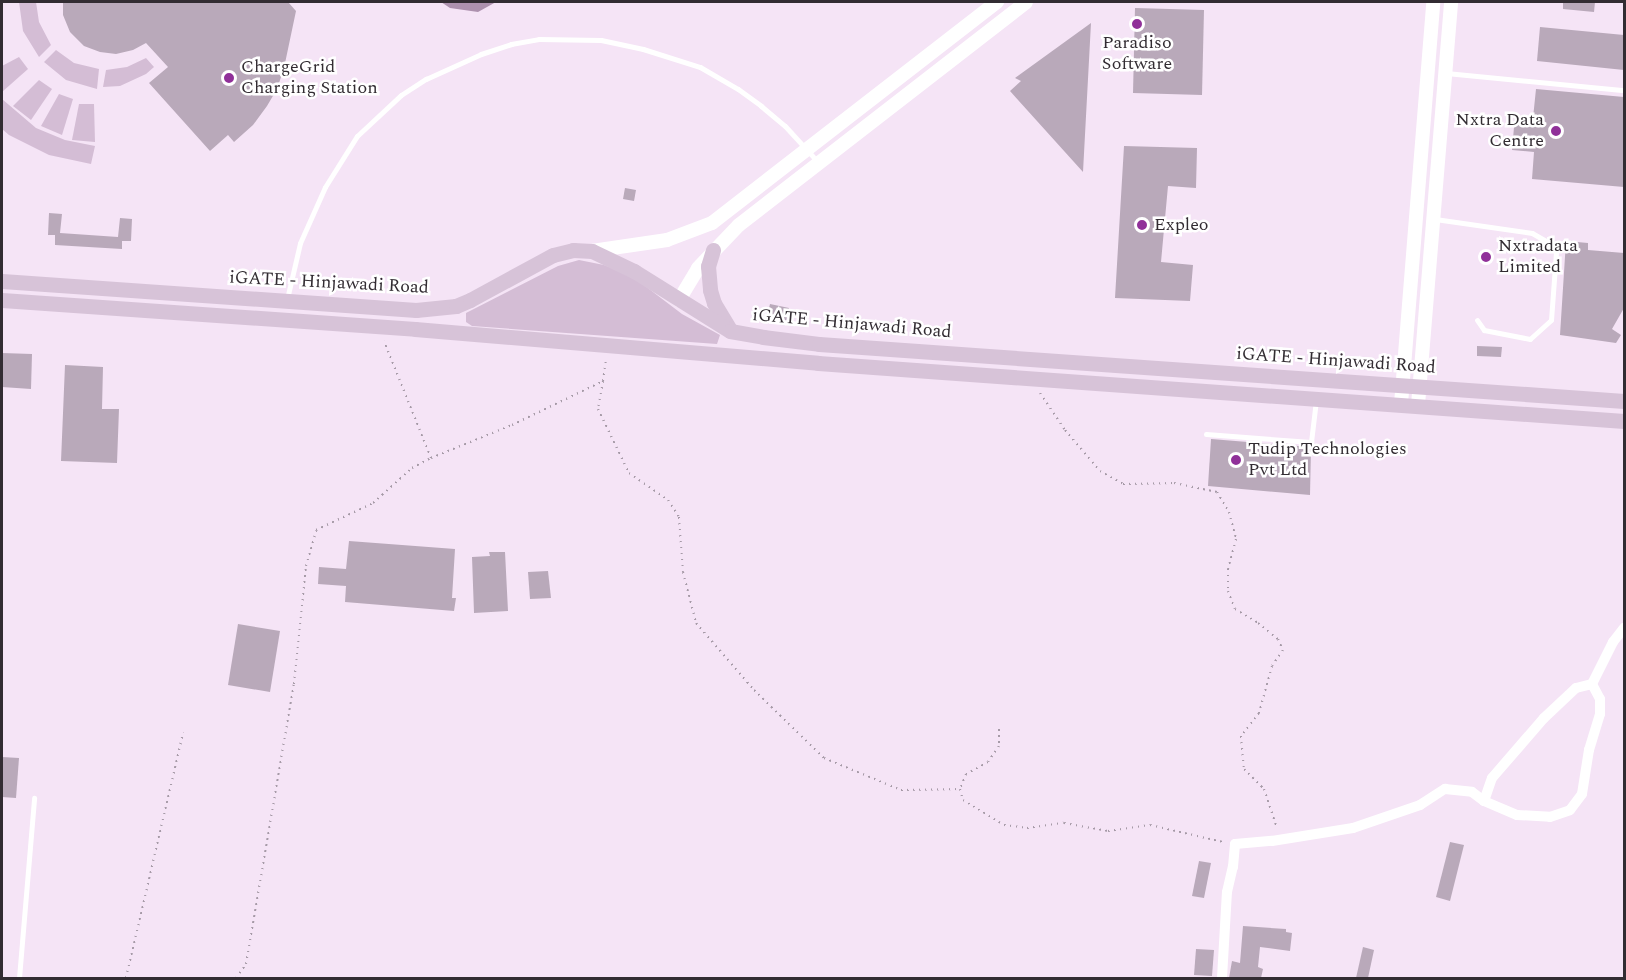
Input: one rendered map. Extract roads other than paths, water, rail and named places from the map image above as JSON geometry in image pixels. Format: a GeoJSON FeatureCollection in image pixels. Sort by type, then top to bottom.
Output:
{"type":"FeatureCollection","features":[{"type":"Feature","properties":{"kind":"main road","name":"iGATE - Hinjawadi Road"},"geometry":{"type":"LineString","coordinates":[[2,281],[416,310],[456,306],[553,255],[573,250],[592,251],[634,271],[730,331],[819,344],[1624,401]]}},
{"type":"Feature","properties":{"kind":"main road"},"geometry":{"type":"LineString","coordinates":[[714,250],[708,266],[710,290],[714,303],[730,331]]}},
{"type":"Feature","properties":{"kind":"main road"},"geometry":{"type":"LineString","coordinates":[[2,300],[1624,421]]}},
{"type":"Feature","properties":{"kind":"main road"},"geometry":{"type":"LineString","coordinates":[[453,333],[456,306]]}},
{"type":"Feature","properties":{"kind":"main road"},"geometry":{"type":"LineString","coordinates":[[1062,361],[1062,380]]}},
{"type":"Feature","properties":{"kind":"street"},"geometry":{"type":"LineString","coordinates":[[592,251],[667,240],[694,232],[728,212],[997,2]]}},
{"type":"Feature","properties":{"kind":"street"},"geometry":{"type":"LineString","coordinates":[[679,300],[690,280],[714,250],[739,225],[1026,2]]}},
{"type":"Feature","properties":{"kind":"street"},"geometry":{"type":"LineString","coordinates":[[1401,404],[1433,2]]}},
{"type":"Feature","properties":{"kind":"street"},"geometry":{"type":"LineString","coordinates":[[1418,405],[1450,2]]}},
{"type":"Feature","properties":{"kind":"street"},"geometry":{"type":"LineString","coordinates":[[1484,801],[1492,778],[1544,718],[1576,688],[1592,684],[1613,642],[1624,628]]}},
{"type":"Feature","properties":{"kind":"street"},"geometry":{"type":"LineString","coordinates":[[1222,978],[1227,892],[1233,867],[1235,844],[1272,841],[1353,828],[1420,805],[1444,789],[1472,792],[1484,801],[1517,815],[1550,817],[1570,810],[1582,794],[1589,750],[1600,714],[1600,699],[1592,684]]}},
{"type":"Feature","properties":{"kind":"lane"},"geometry":{"type":"LineString","coordinates":[[286,301],[300,243],[325,187],[357,136],[401,95],[426,79],[511,44],[539,39],[601,40],[644,49],[691,63],[714,73],[746,95],[784,126],[819,163]]}},
{"type":"Feature","properties":{"kind":"lane"},"geometry":{"type":"LineString","coordinates":[[1445,73],[1624,90]]}},
{"type":"Feature","properties":{"kind":"lane"},"geometry":{"type":"LineString","coordinates":[[1433,219],[1517,229],[1532,233],[1551,244],[1556,252],[1551,320],[1530,339],[1485,330],[1477,320]]}},
{"type":"Feature","properties":{"kind":"lane"},"geometry":{"type":"LineString","coordinates":[[1206,434],[1311,441],[1316,398]]}},
{"type":"Feature","properties":{"kind":"lane"},"geometry":{"type":"LineString","coordinates":[[19,978],[34,798]]}},
{"type":"Feature","properties":{"kind":"place","name":"Paradiso Software"},"geometry":{"type":"Point","coordinates":[1137,24]}},
{"type":"Feature","properties":{"kind":"place","name":"ChargeGrid Charging Station"},"geometry":{"type":"Point","coordinates":[229,78]}},
{"type":"Feature","properties":{"kind":"place","name":"Nxtra Data Centre"},"geometry":{"type":"Point","coordinates":[1556,131]}},
{"type":"Feature","properties":{"kind":"place","name":"Expleo"},"geometry":{"type":"Point","coordinates":[1142,225]}},
{"type":"Feature","properties":{"kind":"place","name":"Nxtradata Limited"},"geometry":{"type":"Point","coordinates":[1486,257]}},
{"type":"Feature","properties":{"kind":"place","name":"Tudip Technologies Pvt Ltd"},"geometry":{"type":"Point","coordinates":[1236,460]}}]}
